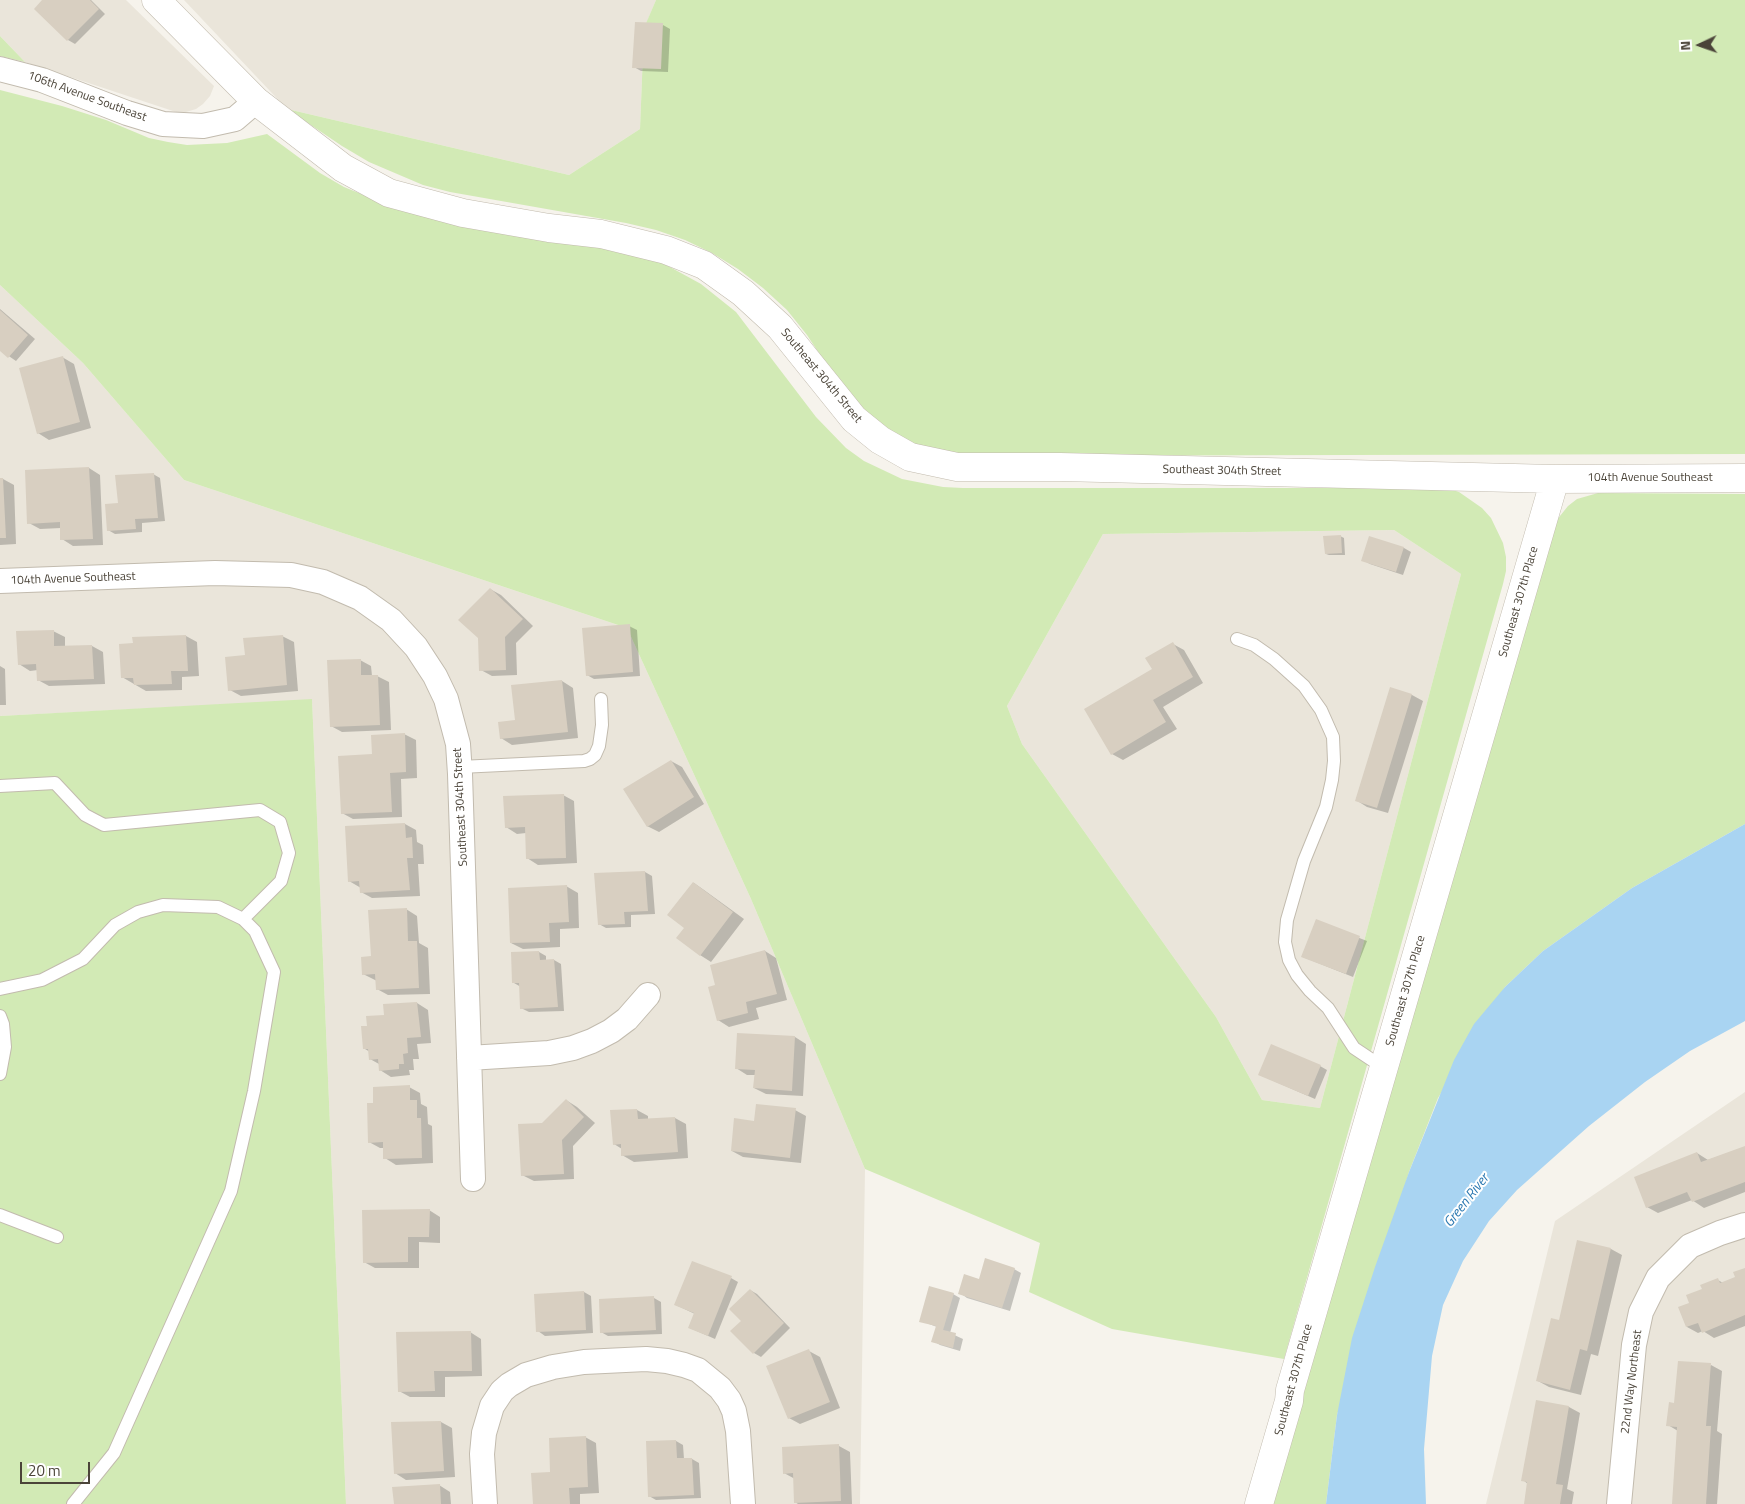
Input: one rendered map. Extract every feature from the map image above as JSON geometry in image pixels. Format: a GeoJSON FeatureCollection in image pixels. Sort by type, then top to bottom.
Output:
{"type":"FeatureCollection","features":[{"type":"Feature","properties":{"kind":"street","name":"Southeast 304th Street"},"geometry":{"type":"LineString","coordinates":[[156,0],[256,101],[343,168],[389,193],[463,213],[549,228],[601,234],[666,250],[704,265],[743,293],[780,327],[854,418],[880,440],[910,457],[957,467],[1060,467],[1555,479]]}},
{"type":"Feature","properties":{"kind":"street","name":"106th Avenue Southeast"},"geometry":{"type":"LineString","coordinates":[[0,69],[42,80],[127,114],[163,124],[204,126],[235,119],[256,101]]}},
{"type":"Feature","properties":{"kind":"street","name":"104th Avenue Southeast"},"geometry":{"type":"LineString","coordinates":[[1555,479],[1745,478]]}},
{"type":"Feature","properties":{"kind":"street","name":"Southeast 307th Place"},"geometry":{"type":"LineString","coordinates":[[1259,1504],[1555,479]]}},
{"type":"Feature","properties":{"kind":"street","name":"Southeast 304th Street"},"geometry":{"type":"LineString","coordinates":[[146,576],[214,573],[291,575],[323,582],[360,598],[391,620],[416,647],[435,676],[446,698],[454,725],[460,767],[474,1179]]}},
{"type":"Feature","properties":{"kind":"street","name":"104th Avenue Southeast"},"geometry":{"type":"LineString","coordinates":[[0,581],[146,576]]}},
{"type":"Feature","properties":{"kind":"street"},"geometry":{"type":"LineString","coordinates":[[469,1058],[549,1053],[573,1048],[611,1031],[627,1019],[648,995]]}},
{"type":"Feature","properties":{"kind":"street","name":"22nd Way Northeast"},"geometry":{"type":"LineString","coordinates":[[1619,1504],[1634,1345],[1641,1312],[1658,1278],[1690,1246],[1745,1225]]}},
{"type":"Feature","properties":{"kind":"street"},"geometry":{"type":"LineString","coordinates":[[485,1504],[482,1454],[484,1433],[488,1415],[502,1391],[517,1380],[544,1369],[564,1365],[646,1359],[667,1361],[698,1370],[720,1388],[729,1400],[734,1411],[738,1430],[743,1504]]}},
{"type":"Feature","properties":{"kind":"lane"},"geometry":{"type":"LineString","coordinates":[[1237,639],[1254,645],[1267,654],[1304,686],[1321,710],[1333,737],[1334,761],[1326,807],[1304,861],[1290,911],[1285,942],[1289,960],[1297,976],[1328,1008],[1354,1048],[1384,1068]]}},
{"type":"Feature","properties":{"kind":"lane"},"geometry":{"type":"LineString","coordinates":[[460,767],[590,759],[595,755],[599,746],[602,725],[601,699]]}},
{"type":"Feature","properties":{"kind":"lane"},"geometry":{"type":"LineString","coordinates":[[0,786],[55,784],[85,815],[104,825],[260,810],[280,822],[289,853],[281,881],[243,919]]}},
{"type":"Feature","properties":{"kind":"lane"},"geometry":{"type":"LineString","coordinates":[[0,989],[42,980],[83,959],[115,925],[138,912],[163,906],[218,907],[243,919],[255,931],[274,972],[254,1092],[231,1191],[114,1453],[73,1504]]}},
{"type":"Feature","properties":{"kind":"lane"},"geometry":{"type":"LineString","coordinates":[[0,1016],[3,1024],[5,1047],[0,1074]]}},
{"type":"Feature","properties":{"kind":"lane"},"geometry":{"type":"LineString","coordinates":[[0,1215],[57,1237]]}},
{"type":"Feature","properties":{"kind":"shaded area"},"geometry":{"type":"Polygon","coordinates":[[[0,0],[126,0],[214,86],[210,96],[196,109],[176,112],[25,62],[0,36],[0,0]]]}},
{"type":"Feature","properties":{"kind":"shaded area"},"geometry":{"type":"Polygon","coordinates":[[[184,0],[656,0],[644,29],[640,129],[569,175],[287,109],[184,0]]]}},
{"type":"Feature","properties":{"kind":"shaded area"},"geometry":{"type":"Polygon","coordinates":[[[0,285],[83,363],[184,480],[627,628],[751,899],[865,1169],[860,1504],[346,1504],[312,700],[0,716],[0,285]]]}},
{"type":"Feature","properties":{"kind":"shaded area"},"geometry":{"type":"Polygon","coordinates":[[[1394,530],[1461,574],[1320,1108],[1262,1100],[1216,1017],[1022,744],[1007,706],[1103,534],[1394,530]]]}},
{"type":"Feature","properties":{"kind":"shaded area"},"geometry":{"type":"Polygon","coordinates":[[[1745,1092],[1745,1504],[1486,1504],[1555,1221],[1745,1092]]]}},
{"type":"Feature","properties":{"kind":"green space"},"geometry":{"type":"Polygon","coordinates":[[[656,0],[1745,0],[1745,454],[948,456],[910,442],[892,432],[872,417],[854,401],[838,382],[807,335],[787,310],[738,269],[712,253],[685,240],[656,230],[450,192],[423,185],[369,162],[287,109],[569,175],[640,129],[644,28],[656,0]]]}},
{"type":"Feature","properties":{"kind":"green space"},"geometry":{"type":"Polygon","coordinates":[[[0,36],[25,62],[0,56],[0,36]]]}},
{"type":"Feature","properties":{"kind":"green space"},"geometry":{"type":"Polygon","coordinates":[[[0,90],[62,106],[106,120],[149,138],[168,142],[187,145],[227,143],[267,134],[320,173],[344,187],[386,204],[610,247],[659,261],[701,284],[736,312],[816,417],[846,448],[864,461],[902,479],[943,487],[963,488],[1446,488],[1459,492],[1482,508],[1491,518],[1503,543],[1506,571],[1503,584],[1284,1359],[1112,1329],[1029,1292],[1040,1243],[865,1169],[751,899],[627,628],[184,480],[83,363],[0,285],[0,90]],[[1394,530],[1103,534],[1007,706],[1022,744],[1216,1017],[1262,1100],[1320,1108],[1461,574],[1394,530]]]}},
{"type":"Feature","properties":{"kind":"green space"},"geometry":{"type":"Polygon","coordinates":[[[1598,493],[1745,494],[1745,824],[1632,888],[1543,951],[1505,987],[1438,1098],[1409,1172],[1337,1415],[1326,1504],[1259,1504],[1556,521],[1568,506],[1577,499],[1598,493]]]}},
{"type":"Feature","properties":{"kind":"green space"},"geometry":{"type":"Polygon","coordinates":[[[312,699],[346,1504],[0,1504],[0,716],[312,699]]]}},
{"type":"Feature","properties":{"kind":"water","name":"Green River"},"geometry":{"type":"Polygon","coordinates":[[[1745,824],[1745,1021],[1690,1051],[1645,1082],[1589,1126],[1517,1190],[1489,1221],[1463,1261],[1443,1305],[1432,1356],[1424,1449],[1426,1504],[1326,1504],[1337,1415],[1352,1338],[1409,1172],[1454,1060],[1474,1024],[1505,987],[1543,951],[1632,888],[1745,824]]]}},
{"type":"Feature","properties":{"kind":"building"},"geometry":{"type":"Polygon","coordinates":[[[42,0],[90,0],[99,9],[67,41],[34,9],[42,0]]]}},
{"type":"Feature","properties":{"kind":"building"},"geometry":{"type":"Polygon","coordinates":[[[635,22],[663,23],[661,69],[632,68],[635,22]]]}},
{"type":"Feature","properties":{"kind":"building"},"geometry":{"type":"Polygon","coordinates":[[[0,310],[28,335],[8,358],[0,351],[0,310]]]}},
{"type":"Feature","properties":{"kind":"building"},"geometry":{"type":"Polygon","coordinates":[[[63,356],[80,422],[37,434],[19,368],[63,356]]]}},
{"type":"Feature","properties":{"kind":"building"},"geometry":{"type":"Polygon","coordinates":[[[89,467],[93,539],[60,540],[60,522],[27,524],[25,470],[89,467]]]}},
{"type":"Feature","properties":{"kind":"building"},"geometry":{"type":"Polygon","coordinates":[[[154,473],[158,518],[135,519],[136,529],[107,531],[105,504],[118,503],[115,475],[154,473]]]}},
{"type":"Feature","properties":{"kind":"building"},"geometry":{"type":"Polygon","coordinates":[[[0,478],[3,478],[6,538],[0,538],[0,478]]]}},
{"type":"Feature","properties":{"kind":"building"},"geometry":{"type":"Polygon","coordinates":[[[1341,535],[1342,553],[1325,554],[1323,536],[1341,535]]]}},
{"type":"Feature","properties":{"kind":"building"},"geometry":{"type":"Polygon","coordinates":[[[1369,536],[1404,547],[1396,572],[1361,561],[1369,536]]]}},
{"type":"Feature","properties":{"kind":"building"},"geometry":{"type":"Polygon","coordinates":[[[490,588],[523,619],[505,637],[506,670],[479,671],[478,638],[458,620],[490,588]]]}},
{"type":"Feature","properties":{"kind":"building"},"geometry":{"type":"Polygon","coordinates":[[[630,624],[633,672],[586,676],[582,628],[630,624]]]}},
{"type":"Feature","properties":{"kind":"building"},"geometry":{"type":"Polygon","coordinates":[[[54,630],[54,646],[92,645],[94,679],[37,681],[36,664],[18,665],[16,631],[54,630]]]}},
{"type":"Feature","properties":{"kind":"building"},"geometry":{"type":"Polygon","coordinates":[[[186,635],[188,671],[171,671],[172,684],[134,685],[133,678],[121,678],[119,644],[133,643],[132,637],[186,635]]]}},
{"type":"Feature","properties":{"kind":"building"},"geometry":{"type":"Polygon","coordinates":[[[283,635],[287,685],[228,691],[225,657],[245,655],[243,638],[283,635]]]}},
{"type":"Feature","properties":{"kind":"building"},"geometry":{"type":"Polygon","coordinates":[[[1173,642],[1193,677],[1153,700],[1166,722],[1111,755],[1084,709],[1152,669],[1145,658],[1173,642]]]}},
{"type":"Feature","properties":{"kind":"building"},"geometry":{"type":"Polygon","coordinates":[[[361,659],[361,675],[378,675],[380,725],[330,727],[327,660],[361,659]]]}},
{"type":"Feature","properties":{"kind":"building"},"geometry":{"type":"Polygon","coordinates":[[[562,680],[568,732],[500,739],[498,722],[515,720],[511,685],[562,680]]]}},
{"type":"Feature","properties":{"kind":"building"},"geometry":{"type":"Polygon","coordinates":[[[1390,687],[1412,694],[1377,808],[1355,801],[1390,687]]]}},
{"type":"Feature","properties":{"kind":"building"},"geometry":{"type":"Polygon","coordinates":[[[405,733],[406,772],[390,773],[392,812],[341,814],[338,756],[372,754],[371,735],[405,733]]]}},
{"type":"Feature","properties":{"kind":"building"},"geometry":{"type":"Polygon","coordinates":[[[671,760],[694,797],[647,827],[623,789],[671,760]]]}},
{"type":"Feature","properties":{"kind":"building"},"geometry":{"type":"Polygon","coordinates":[[[564,794],[566,858],[526,859],[525,827],[505,828],[503,796],[564,794]]]}},
{"type":"Feature","properties":{"kind":"building"},"geometry":{"type":"Polygon","coordinates":[[[405,823],[406,838],[412,837],[413,858],[407,858],[410,890],[360,893],[359,881],[348,882],[345,826],[405,823]]]}},
{"type":"Feature","properties":{"kind":"building"},"geometry":{"type":"Polygon","coordinates":[[[645,871],[648,911],[624,912],[625,924],[598,925],[594,873],[645,871]]]}},
{"type":"Feature","properties":{"kind":"building"},"geometry":{"type":"Polygon","coordinates":[[[693,882],[733,912],[700,956],[676,938],[684,928],[667,915],[693,882]]]}},
{"type":"Feature","properties":{"kind":"building"},"geometry":{"type":"Polygon","coordinates":[[[567,885],[569,922],[549,923],[550,942],[510,943],[508,888],[567,885]]]}},
{"type":"Feature","properties":{"kind":"building"},"geometry":{"type":"Polygon","coordinates":[[[407,908],[408,941],[417,941],[419,988],[376,990],[375,974],[362,975],[361,957],[371,956],[368,910],[407,908]]]}},
{"type":"Feature","properties":{"kind":"building"},"geometry":{"type":"Polygon","coordinates":[[[1316,919],[1360,936],[1346,974],[1301,957],[1316,919]]]}},
{"type":"Feature","properties":{"kind":"building"},"geometry":{"type":"Polygon","coordinates":[[[765,950],[777,994],[746,1002],[748,1013],[717,1021],[708,987],[715,985],[710,965],[765,950]]]}},
{"type":"Feature","properties":{"kind":"building"},"geometry":{"type":"Polygon","coordinates":[[[539,951],[540,960],[554,959],[558,1007],[520,1009],[519,983],[512,983],[511,952],[539,951]]]}},
{"type":"Feature","properties":{"kind":"building"},"geometry":{"type":"Polygon","coordinates":[[[417,1002],[421,1037],[407,1038],[408,1053],[403,1054],[404,1064],[399,1064],[399,1069],[379,1071],[378,1059],[369,1060],[368,1049],[363,1049],[361,1026],[367,1026],[366,1016],[384,1015],[383,1004],[417,1002]]]}},
{"type":"Feature","properties":{"kind":"building"},"geometry":{"type":"Polygon","coordinates":[[[737,1033],[795,1036],[792,1091],[753,1088],[755,1070],[735,1069],[737,1033]]]}},
{"type":"Feature","properties":{"kind":"building"},"geometry":{"type":"Polygon","coordinates":[[[1271,1044],[1321,1065],[1308,1096],[1258,1075],[1271,1044]]]}},
{"type":"Feature","properties":{"kind":"building"},"geometry":{"type":"Polygon","coordinates":[[[410,1085],[410,1100],[417,1100],[417,1118],[421,1118],[422,1158],[383,1159],[383,1142],[368,1143],[367,1103],[373,1103],[373,1087],[410,1085]]]}},
{"type":"Feature","properties":{"kind":"building"},"geometry":{"type":"Polygon","coordinates":[[[566,1099],[584,1117],[562,1140],[564,1174],[521,1176],[518,1124],[542,1123],[566,1099]]]}},
{"type":"Feature","properties":{"kind":"building"},"geometry":{"type":"Polygon","coordinates":[[[756,1104],[796,1108],[790,1158],[731,1151],[734,1118],[754,1121],[756,1104]]]}},
{"type":"Feature","properties":{"kind":"building"},"geometry":{"type":"Polygon","coordinates":[[[637,1109],[638,1119],[675,1117],[678,1152],[621,1156],[621,1144],[613,1145],[610,1110],[637,1109]]]}},
{"type":"Feature","properties":{"kind":"building"},"geometry":{"type":"Polygon","coordinates":[[[1745,1146],[1745,1182],[1692,1202],[1687,1192],[1646,1208],[1634,1177],[1697,1152],[1701,1162],[1745,1146]]]}},
{"type":"Feature","properties":{"kind":"building"},"geometry":{"type":"Polygon","coordinates":[[[430,1209],[429,1237],[408,1237],[408,1262],[363,1263],[362,1210],[430,1209]]]}},
{"type":"Feature","properties":{"kind":"building"},"geometry":{"type":"Polygon","coordinates":[[[1577,1240],[1611,1248],[1587,1351],[1580,1349],[1570,1390],[1536,1381],[1551,1318],[1559,1320],[1577,1240]]]}},
{"type":"Feature","properties":{"kind":"building"},"geometry":{"type":"Polygon","coordinates":[[[985,1258],[1015,1268],[1002,1308],[958,1294],[964,1274],[979,1279],[985,1258]]]}},
{"type":"Feature","properties":{"kind":"building"},"geometry":{"type":"Polygon","coordinates":[[[692,1261],[732,1276],[708,1336],[688,1328],[694,1313],[674,1305],[692,1261]]]}},
{"type":"Feature","properties":{"kind":"building"},"geometry":{"type":"Polygon","coordinates":[[[1745,1268],[1745,1315],[1702,1333],[1698,1323],[1686,1327],[1678,1307],[1689,1303],[1686,1295],[1702,1289],[1700,1285],[1718,1278],[1720,1283],[1735,1277],[1733,1272],[1745,1268]]]}},
{"type":"Feature","properties":{"kind":"building"},"geometry":{"type":"Polygon","coordinates":[[[929,1286],[954,1293],[943,1330],[956,1333],[953,1348],[931,1342],[936,1326],[919,1322],[929,1286]]]}},
{"type":"Feature","properties":{"kind":"building"},"geometry":{"type":"Polygon","coordinates":[[[750,1289],[784,1323],[753,1354],[730,1331],[741,1321],[729,1309],[750,1289]]]}},
{"type":"Feature","properties":{"kind":"building"},"geometry":{"type":"Polygon","coordinates":[[[584,1291],[586,1330],[536,1332],[534,1294],[584,1291]]]}},
{"type":"Feature","properties":{"kind":"building"},"geometry":{"type":"Polygon","coordinates":[[[654,1296],[656,1330],[600,1333],[599,1299],[654,1296]]]}},
{"type":"Feature","properties":{"kind":"building"},"geometry":{"type":"Polygon","coordinates":[[[471,1331],[472,1371],[434,1371],[435,1391],[398,1392],[396,1332],[471,1331]]]}},
{"type":"Feature","properties":{"kind":"building"},"geometry":{"type":"Polygon","coordinates":[[[809,1349],[830,1402],[788,1419],[766,1366],[809,1349]]]}},
{"type":"Feature","properties":{"kind":"building"},"geometry":{"type":"Polygon","coordinates":[[[1678,1361],[1711,1363],[1706,1426],[1711,1426],[1706,1504],[1672,1504],[1677,1427],[1666,1426],[1669,1402],[1674,1403],[1678,1361]]]}},
{"type":"Feature","properties":{"kind":"building"},"geometry":{"type":"Polygon","coordinates":[[[1536,1400],[1569,1406],[1556,1484],[1563,1485],[1560,1504],[1524,1504],[1527,1482],[1521,1481],[1536,1400]]]}},
{"type":"Feature","properties":{"kind":"building"},"geometry":{"type":"Polygon","coordinates":[[[441,1421],[444,1471],[394,1474],[391,1422],[441,1421]]]}},
{"type":"Feature","properties":{"kind":"building"},"geometry":{"type":"Polygon","coordinates":[[[586,1436],[588,1487],[569,1488],[570,1504],[533,1504],[531,1473],[550,1472],[549,1438],[586,1436]]]}},
{"type":"Feature","properties":{"kind":"building"},"geometry":{"type":"Polygon","coordinates":[[[676,1440],[677,1458],[692,1458],[694,1495],[648,1497],[646,1441],[676,1440]]]}},
{"type":"Feature","properties":{"kind":"building"},"geometry":{"type":"Polygon","coordinates":[[[839,1444],[841,1501],[794,1503],[793,1473],[783,1474],[782,1447],[839,1444]]]}},
{"type":"Feature","properties":{"kind":"building"},"geometry":{"type":"Polygon","coordinates":[[[440,1484],[441,1504],[394,1504],[392,1487],[440,1484]]]}}]}
